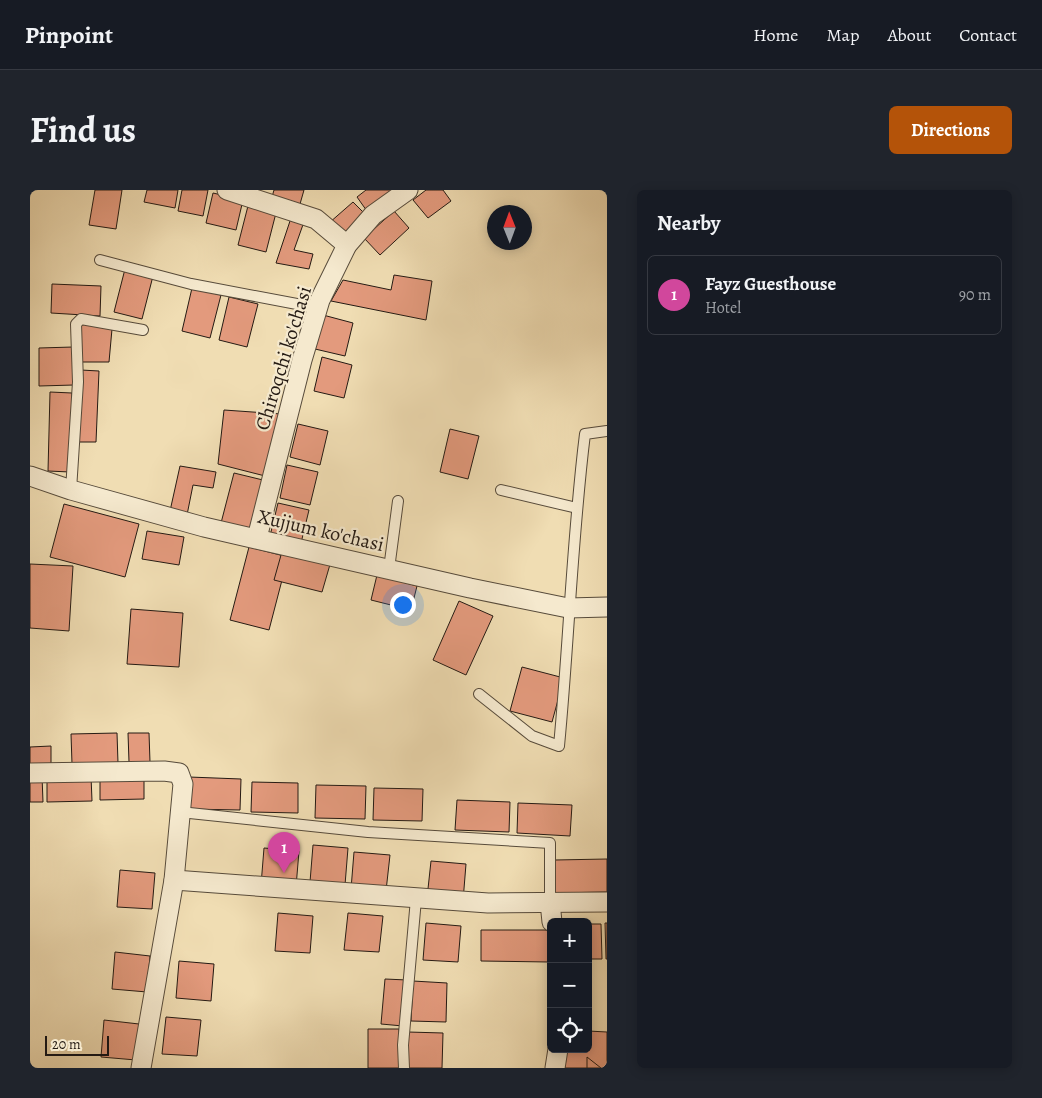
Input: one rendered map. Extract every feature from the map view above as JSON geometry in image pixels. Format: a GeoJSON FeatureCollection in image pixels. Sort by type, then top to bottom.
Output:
{"type":"FeatureCollection","features":[{"type":"Feature","properties":{"kind":"street"},"geometry":{"type":"LineString","coordinates":[[227,190],[316,219],[347,245]]}},
{"type":"Feature","properties":{"kind":"street","name":"Chiroqchi ko'chasi"},"geometry":{"type":"LineString","coordinates":[[257,538],[302,360],[318,308],[347,245],[373,215],[408,190]]}},
{"type":"Feature","properties":{"kind":"street","name":"Xujjum ko'chasi"},"geometry":{"type":"LineString","coordinates":[[30,476],[71,490],[204,527],[568,608],[607,607]]}},
{"type":"Feature","properties":{"kind":"street"},"geometry":{"type":"LineString","coordinates":[[30,773],[164,771],[179,773],[183,784],[174,880],[141,1068]]}},
{"type":"Feature","properties":{"kind":"street"},"geometry":{"type":"LineString","coordinates":[[174,880],[488,903],[607,902]]}},
{"type":"Feature","properties":{"kind":"street"},"geometry":{"type":"LineString","coordinates":[[550,902],[552,918]]}},
{"type":"Feature","properties":{"kind":"street"},"geometry":{"type":"LineString","coordinates":[[555,1068],[557,1053]]}},
{"type":"Feature","properties":{"kind":"lane"},"geometry":{"type":"LineString","coordinates":[[100,260],[191,284],[318,308]]}},
{"type":"Feature","properties":{"kind":"lane"},"geometry":{"type":"LineString","coordinates":[[71,490],[78,382],[76,324],[81,319],[143,330]]}},
{"type":"Feature","properties":{"kind":"lane"},"geometry":{"type":"LineString","coordinates":[[479,694],[532,736],[559,746],[566,669],[568,608],[585,434],[607,431]]}},
{"type":"Feature","properties":{"kind":"lane"},"geometry":{"type":"LineString","coordinates":[[501,490],[577,508]]}},
{"type":"Feature","properties":{"kind":"lane"},"geometry":{"type":"LineString","coordinates":[[389,569],[398,501]]}},
{"type":"Feature","properties":{"kind":"lane"},"geometry":{"type":"LineString","coordinates":[[180,812],[368,832],[550,843],[550,902]]}},
{"type":"Feature","properties":{"kind":"lane"},"geometry":{"type":"LineString","coordinates":[[404,1068],[403,1045],[416,899]]}},
{"type":"Feature","properties":{"kind":"building"},"geometry":{"type":"Polygon","coordinates":[[[95,190],[122,190],[116,229],[89,225],[95,190]]]}},
{"type":"Feature","properties":{"kind":"building"},"geometry":{"type":"Polygon","coordinates":[[[147,190],[178,190],[175,208],[144,202],[147,190]]]}},
{"type":"Feature","properties":{"kind":"building"},"geometry":{"type":"Polygon","coordinates":[[[182,190],[208,190],[203,216],[178,211],[182,190]]]}},
{"type":"Feature","properties":{"kind":"building"},"geometry":{"type":"Polygon","coordinates":[[[274,190],[304,190],[300,204],[272,197],[274,190]]]}},
{"type":"Feature","properties":{"kind":"building"},"geometry":{"type":"Polygon","coordinates":[[[366,190],[400,190],[369,214],[357,197],[366,190]]]}},
{"type":"Feature","properties":{"kind":"building"},"geometry":{"type":"Polygon","coordinates":[[[426,190],[443,190],[451,201],[428,218],[413,200],[426,190]]]}},
{"type":"Feature","properties":{"kind":"building"},"geometry":{"type":"Polygon","coordinates":[[[213,193],[243,200],[236,230],[206,223],[213,193]]]}},
{"type":"Feature","properties":{"kind":"building"},"geometry":{"type":"Polygon","coordinates":[[[249,202],[277,209],[266,252],[238,245],[249,202]]]}},
{"type":"Feature","properties":{"kind":"building"},"geometry":{"type":"Polygon","coordinates":[[[353,202],[366,215],[342,237],[329,223],[353,202]]]}},
{"type":"Feature","properties":{"kind":"building"},"geometry":{"type":"Polygon","coordinates":[[[394,211],[409,228],[380,255],[364,238],[394,211]]]}},
{"type":"Feature","properties":{"kind":"building"},"geometry":{"type":"Polygon","coordinates":[[[292,215],[305,219],[294,250],[313,254],[309,269],[276,263],[292,215]]]}},
{"type":"Feature","properties":{"kind":"building"},"geometry":{"type":"Polygon","coordinates":[[[125,269],[153,276],[142,319],[114,312],[125,269]]]}},
{"type":"Feature","properties":{"kind":"building"},"geometry":{"type":"Polygon","coordinates":[[[394,275],[432,281],[426,320],[331,301],[343,280],[391,290],[394,275]]]}},
{"type":"Feature","properties":{"kind":"building"},"geometry":{"type":"Polygon","coordinates":[[[52,284],[101,286],[100,316],[51,313],[52,284]]]}},
{"type":"Feature","properties":{"kind":"building"},"geometry":{"type":"Polygon","coordinates":[[[192,288],[221,295],[210,338],[182,331],[192,288]]]}},
{"type":"Feature","properties":{"kind":"building"},"geometry":{"type":"Polygon","coordinates":[[[229,297],[258,304],[247,347],[219,340],[229,297]]]}},
{"type":"Feature","properties":{"kind":"building"},"geometry":{"type":"Polygon","coordinates":[[[323,315],[353,323],[345,356],[315,349],[323,315]]]}},
{"type":"Feature","properties":{"kind":"building"},"geometry":{"type":"Polygon","coordinates":[[[80,323],[112,329],[109,362],[80,362],[80,323]]]}},
{"type":"Feature","properties":{"kind":"building"},"geometry":{"type":"Polygon","coordinates":[[[73,347],[74,385],[39,386],[39,348],[73,347]]]}},
{"type":"Feature","properties":{"kind":"building"},"geometry":{"type":"Polygon","coordinates":[[[322,357],[352,365],[344,398],[314,391],[322,357]]]}},
{"type":"Feature","properties":{"kind":"building"},"geometry":{"type":"Polygon","coordinates":[[[81,370],[99,371],[96,442],[78,442],[81,370]]]}},
{"type":"Feature","properties":{"kind":"building"},"geometry":{"type":"Polygon","coordinates":[[[50,392],[72,393],[70,472],[48,471],[50,392]]]}},
{"type":"Feature","properties":{"kind":"building"},"geometry":{"type":"Polygon","coordinates":[[[224,410],[281,414],[269,477],[218,464],[224,410]]]}},
{"type":"Feature","properties":{"kind":"building"},"geometry":{"type":"Polygon","coordinates":[[[298,424],[328,431],[320,465],[290,457],[298,424]]]}},
{"type":"Feature","properties":{"kind":"building"},"geometry":{"type":"Polygon","coordinates":[[[450,429],[479,436],[468,479],[440,472],[450,429]]]}},
{"type":"Feature","properties":{"kind":"building"},"geometry":{"type":"Polygon","coordinates":[[[287,465],[318,472],[310,505],[280,498],[287,465]]]}},
{"type":"Feature","properties":{"kind":"building"},"geometry":{"type":"Polygon","coordinates":[[[180,466],[216,472],[213,488],[193,485],[187,515],[170,511],[180,466]]]}},
{"type":"Feature","properties":{"kind":"building"},"geometry":{"type":"Polygon","coordinates":[[[234,473],[267,481],[255,531],[221,523],[234,473]]]}},
{"type":"Feature","properties":{"kind":"building"},"geometry":{"type":"Polygon","coordinates":[[[278,503],[309,510],[301,543],[270,536],[278,503]]]}},
{"type":"Feature","properties":{"kind":"building"},"geometry":{"type":"Polygon","coordinates":[[[64,504],[139,524],[125,577],[50,557],[64,504]]]}},
{"type":"Feature","properties":{"kind":"building"},"geometry":{"type":"Polygon","coordinates":[[[147,531],[184,537],[179,565],[142,559],[147,531]]]}},
{"type":"Feature","properties":{"kind":"building"},"geometry":{"type":"Polygon","coordinates":[[[249,547],[288,557],[269,630],[230,620],[249,547]]]}},
{"type":"Feature","properties":{"kind":"building"},"geometry":{"type":"Polygon","coordinates":[[[283,548],[331,561],[322,592],[274,580],[283,548]]]}},
{"type":"Feature","properties":{"kind":"building"},"geometry":{"type":"Polygon","coordinates":[[[30,564],[73,566],[69,631],[30,628],[30,564]]]}},
{"type":"Feature","properties":{"kind":"building"},"geometry":{"type":"Polygon","coordinates":[[[377,575],[417,586],[411,610],[371,600],[377,575]]]}},
{"type":"Feature","properties":{"kind":"building"},"geometry":{"type":"Polygon","coordinates":[[[459,601],[493,616],[466,675],[433,660],[459,601]]]}},
{"type":"Feature","properties":{"kind":"building"},"geometry":{"type":"Polygon","coordinates":[[[131,609],[183,613],[179,667],[127,664],[131,609]]]}},
{"type":"Feature","properties":{"kind":"building"},"geometry":{"type":"Polygon","coordinates":[[[522,667],[564,678],[552,722],[510,711],[522,667]]]}},
{"type":"Feature","properties":{"kind":"building"},"geometry":{"type":"Polygon","coordinates":[[[117,733],[118,763],[72,764],[71,734],[117,733]]]}},
{"type":"Feature","properties":{"kind":"building"},"geometry":{"type":"Polygon","coordinates":[[[128,733],[149,733],[150,762],[129,762],[128,733]]]}},
{"type":"Feature","properties":{"kind":"building"},"geometry":{"type":"Polygon","coordinates":[[[51,746],[51,765],[30,766],[30,747],[51,746]]]}},
{"type":"Feature","properties":{"kind":"building"},"geometry":{"type":"Polygon","coordinates":[[[30,776],[42,776],[43,802],[30,802],[30,776]]]}},
{"type":"Feature","properties":{"kind":"building"},"geometry":{"type":"Polygon","coordinates":[[[47,776],[91,776],[92,801],[47,802],[47,776]]]}},
{"type":"Feature","properties":{"kind":"building"},"geometry":{"type":"Polygon","coordinates":[[[144,776],[144,799],[100,800],[100,777],[144,776]]]}},
{"type":"Feature","properties":{"kind":"building"},"geometry":{"type":"Polygon","coordinates":[[[189,777],[241,779],[240,810],[187,809],[189,777]]]}},
{"type":"Feature","properties":{"kind":"building"},"geometry":{"type":"Polygon","coordinates":[[[252,782],[298,783],[298,813],[251,812],[252,782]]]}},
{"type":"Feature","properties":{"kind":"building"},"geometry":{"type":"Polygon","coordinates":[[[316,785],[366,786],[365,819],[315,818],[316,785]]]}},
{"type":"Feature","properties":{"kind":"building"},"geometry":{"type":"Polygon","coordinates":[[[374,788],[423,789],[422,821],[373,820],[374,788]]]}},
{"type":"Feature","properties":{"kind":"building"},"geometry":{"type":"Polygon","coordinates":[[[457,800],[510,802],[509,832],[455,830],[457,800]]]}},
{"type":"Feature","properties":{"kind":"building"},"geometry":{"type":"Polygon","coordinates":[[[518,803],[572,805],[570,836],[517,833],[518,803]]]}},
{"type":"Feature","properties":{"kind":"building"},"geometry":{"type":"Polygon","coordinates":[[[313,845],[348,848],[345,885],[310,882],[313,845]]]}},
{"type":"Feature","properties":{"kind":"building"},"geometry":{"type":"Polygon","coordinates":[[[264,848],[299,851],[296,887],[261,885],[264,848]]]}},
{"type":"Feature","properties":{"kind":"building"},"geometry":{"type":"Polygon","coordinates":[[[354,852],[390,855],[386,891],[351,889],[354,852]]]}},
{"type":"Feature","properties":{"kind":"building"},"geometry":{"type":"Polygon","coordinates":[[[607,859],[607,892],[555,893],[555,860],[607,859]]]}},
{"type":"Feature","properties":{"kind":"building"},"geometry":{"type":"Polygon","coordinates":[[[431,861],[466,864],[463,901],[427,898],[431,861]]]}},
{"type":"Feature","properties":{"kind":"building"},"geometry":{"type":"Polygon","coordinates":[[[120,870],[155,873],[152,909],[117,907],[120,870]]]}},
{"type":"Feature","properties":{"kind":"building"},"geometry":{"type":"Polygon","coordinates":[[[278,913],[313,916],[310,953],[275,951],[278,913]]]}},
{"type":"Feature","properties":{"kind":"building"},"geometry":{"type":"Polygon","coordinates":[[[348,913],[383,916],[379,952],[344,950],[348,913]]]}},
{"type":"Feature","properties":{"kind":"building"},"geometry":{"type":"Polygon","coordinates":[[[426,923],[461,926],[458,962],[423,960],[426,923]]]}},
{"type":"Feature","properties":{"kind":"building"},"geometry":{"type":"Polygon","coordinates":[[[605,923],[607,923],[607,959],[606,959],[605,923]]]}},
{"type":"Feature","properties":{"kind":"building"},"geometry":{"type":"Polygon","coordinates":[[[592,924],[601,924],[602,959],[592,959],[592,924]]]}},
{"type":"Feature","properties":{"kind":"building"},"geometry":{"type":"Polygon","coordinates":[[[481,930],[547,930],[547,962],[481,961],[481,930]]]}},
{"type":"Feature","properties":{"kind":"building"},"geometry":{"type":"Polygon","coordinates":[[[115,952],[150,956],[147,992],[112,989],[115,952]]]}},
{"type":"Feature","properties":{"kind":"building"},"geometry":{"type":"Polygon","coordinates":[[[179,961],[214,964],[211,1001],[176,998],[179,961]]]}},
{"type":"Feature","properties":{"kind":"building"},"geometry":{"type":"Polygon","coordinates":[[[385,979],[407,980],[403,1026],[381,1024],[385,979]]]}},
{"type":"Feature","properties":{"kind":"building"},"geometry":{"type":"Polygon","coordinates":[[[413,981],[447,983],[446,1022],[411,1021],[413,981]]]}},
{"type":"Feature","properties":{"kind":"building"},"geometry":{"type":"Polygon","coordinates":[[[166,1017],[201,1020],[197,1056],[162,1054],[166,1017]]]}},
{"type":"Feature","properties":{"kind":"building"},"geometry":{"type":"Polygon","coordinates":[[[104,1020],[139,1024],[136,1060],[101,1057],[104,1020]]]}},
{"type":"Feature","properties":{"kind":"building"},"geometry":{"type":"Polygon","coordinates":[[[368,1029],[399,1029],[400,1068],[368,1068],[368,1029]]]}},
{"type":"Feature","properties":{"kind":"building"},"geometry":{"type":"Polygon","coordinates":[[[592,1031],[607,1032],[607,1068],[565,1068],[567,1053],[592,1053],[592,1031]]]}},
{"type":"Feature","properties":{"kind":"building"},"geometry":{"type":"Polygon","coordinates":[[[408,1032],[443,1033],[442,1068],[407,1068],[408,1032]]]}},
{"type":"Feature","properties":{"kind":"building"},"geometry":{"type":"Polygon","coordinates":[[[587,1057],[601,1068],[587,1068],[587,1057]]]}},
{"type":"Feature","properties":{"kind":"place","name":"Fayz Guesthouse"},"geometry":{"type":"Point","coordinates":[284,873]}}]}
